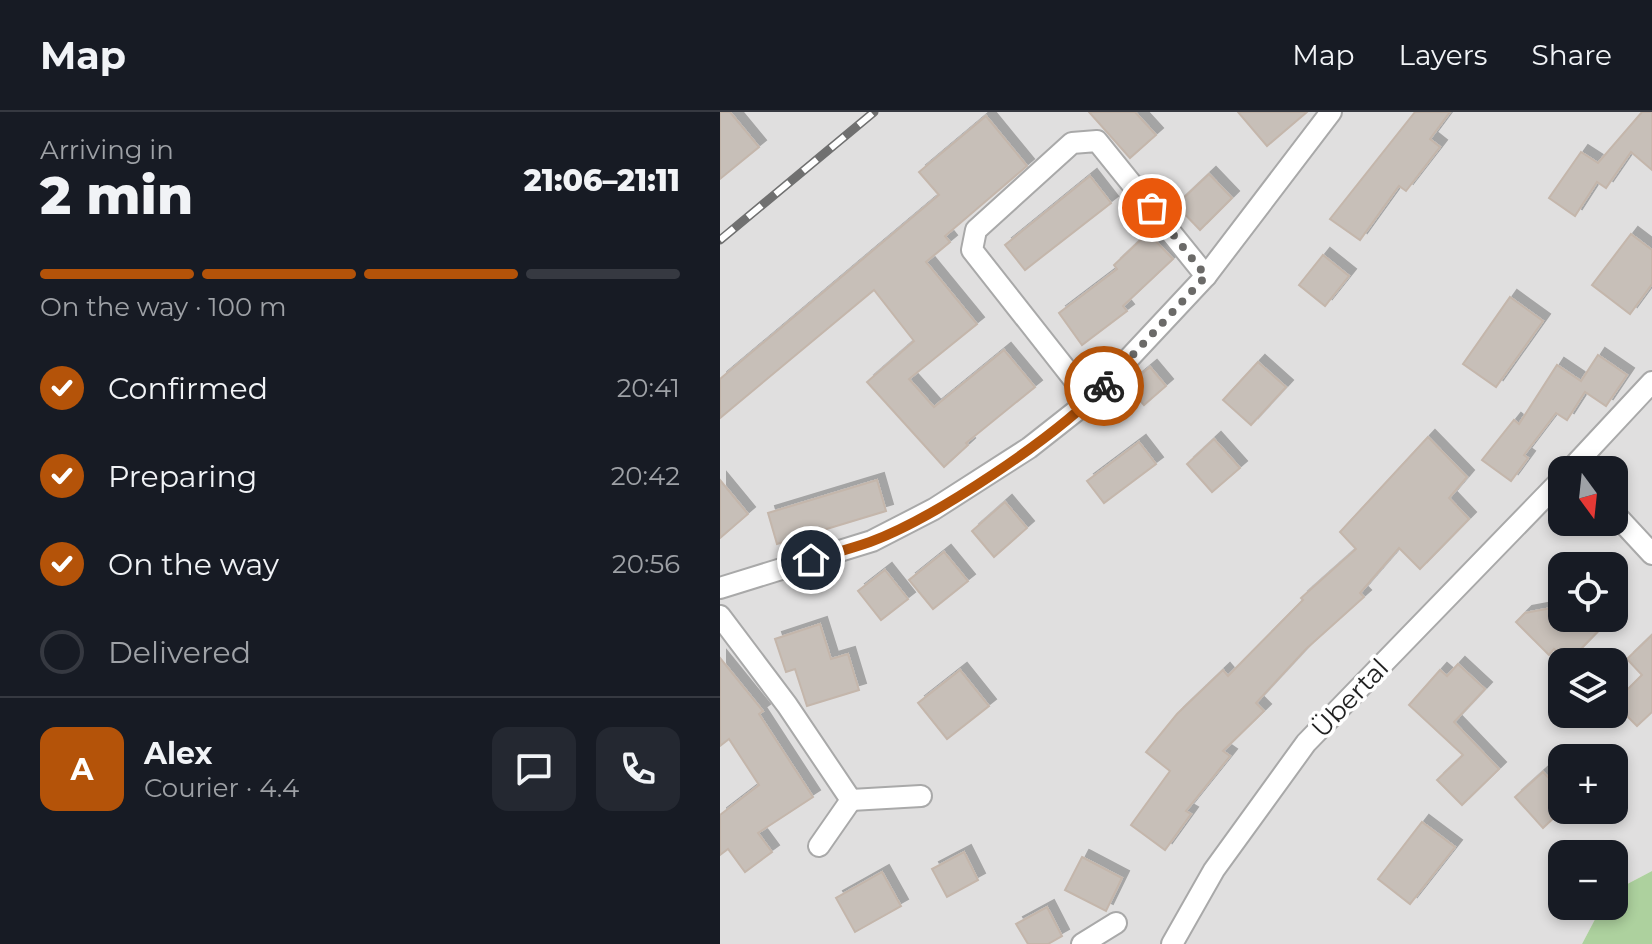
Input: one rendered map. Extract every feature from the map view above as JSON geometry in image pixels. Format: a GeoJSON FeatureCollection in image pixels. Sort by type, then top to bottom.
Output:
{"type":"FeatureCollection","features":[{"type":"Feature","properties":{"kind":"street"},"geometry":{"type":"LineString","coordinates":[[720,588],[872,541],[934,509],[1029,448],[1090,400],[1206,276],[1331,112]]}},
{"type":"Feature","properties":{"kind":"street"},"geometry":{"type":"LineString","coordinates":[[1090,400],[972,250],[976,230],[1072,143],[1097,141],[1206,276]]}},
{"type":"Feature","properties":{"kind":"street","name":"Übertal"},"geometry":{"type":"LineString","coordinates":[[1585,456],[1652,382]]}},
{"type":"Feature","properties":{"kind":"street","name":"Übertal"},"geometry":{"type":"LineString","coordinates":[[1172,944],[1214,870],[1306,743],[1548,495]]}},
{"type":"Feature","properties":{"kind":"street"},"geometry":{"type":"LineString","coordinates":[[1628,528],[1652,554]]}},
{"type":"Feature","properties":{"kind":"street"},"geometry":{"type":"LineString","coordinates":[[720,616],[787,705],[851,800]]}},
{"type":"Feature","properties":{"kind":"street"},"geometry":{"type":"LineString","coordinates":[[851,800],[921,796]]}},
{"type":"Feature","properties":{"kind":"street"},"geometry":{"type":"LineString","coordinates":[[819,846],[851,800]]}},
{"type":"Feature","properties":{"kind":"street"},"geometry":{"type":"LineString","coordinates":[[1082,944],[1116,923]]}},
{"type":"Feature","properties":{"kind":"shaded area"},"geometry":{"type":"Polygon","coordinates":[[[720,112],[1652,112],[1652,871],[1628,884],[1628,840],[1548,840],[1548,920],[1595,920],[1582,944],[720,944],[720,112]]]}},
{"type":"Feature","properties":{"kind":"green space"},"geometry":{"type":"Polygon","coordinates":[[[1652,871],[1652,944],[1582,944],[1595,920],[1628,920],[1628,884],[1652,871]]]}},
{"type":"Feature","properties":{"kind":"building"},"geometry":{"type":"Polygon","coordinates":[[[720,112],[730,112],[759,147],[720,179],[720,112]]]}},
{"type":"Feature","properties":{"kind":"building"},"geometry":{"type":"Polygon","coordinates":[[[1089,112],[1135,112],[1156,135],[1130,158],[1089,112]]]}},
{"type":"Feature","properties":{"kind":"building"},"geometry":{"type":"Polygon","coordinates":[[[1238,112],[1307,112],[1267,146],[1238,112]]]}},
{"type":"Feature","properties":{"kind":"building"},"geometry":{"type":"Polygon","coordinates":[[[1415,112],[1450,112],[1430,139],[1440,147],[1406,191],[1399,186],[1360,240],[1330,219],[1415,112]]]}},
{"type":"Feature","properties":{"kind":"building"},"geometry":{"type":"Polygon","coordinates":[[[1642,112],[1652,112],[1652,170],[1631,152],[1606,188],[1597,182],[1575,216],[1549,198],[1581,152],[1598,163],[1642,112]]]}},
{"type":"Feature","properties":{"kind":"building"},"geometry":{"type":"Polygon","coordinates":[[[986,116],[1027,166],[945,236],[950,242],[926,262],[977,324],[909,379],[934,407],[1004,350],[1035,387],[966,443],[968,445],[944,467],[867,382],[914,341],[874,290],[720,418],[720,379],[939,195],[919,172],[986,116]]]}},
{"type":"Feature","properties":{"kind":"building"},"geometry":{"type":"Polygon","coordinates":[[[1209,174],[1232,198],[1200,230],[1176,205],[1209,174]]]}},
{"type":"Feature","properties":{"kind":"building"},"geometry":{"type":"Polygon","coordinates":[[[1090,176],[1111,203],[1025,270],[1005,245],[1090,176]]]}},
{"type":"Feature","properties":{"kind":"building"},"geometry":{"type":"Polygon","coordinates":[[[1148,233],[1173,259],[1123,306],[1127,311],[1082,345],[1059,313],[1117,269],[1114,265],[1148,233]]]}},
{"type":"Feature","properties":{"kind":"building"},"geometry":{"type":"Polygon","coordinates":[[[1631,234],[1652,250],[1652,284],[1630,314],[1592,285],[1631,234]]]}},
{"type":"Feature","properties":{"kind":"building"},"geometry":{"type":"Polygon","coordinates":[[[1323,255],[1349,276],[1325,306],[1299,285],[1323,255]]]}},
{"type":"Feature","properties":{"kind":"building"},"geometry":{"type":"Polygon","coordinates":[[[1510,297],[1543,321],[1496,387],[1463,364],[1510,297]]]}},
{"type":"Feature","properties":{"kind":"building"},"geometry":{"type":"Polygon","coordinates":[[[1598,355],[1627,375],[1606,406],[1585,392],[1567,420],[1556,413],[1524,455],[1528,458],[1511,481],[1482,460],[1514,420],[1519,424],[1557,365],[1581,381],[1598,355]]]}},
{"type":"Feature","properties":{"kind":"building"},"geometry":{"type":"Polygon","coordinates":[[[1258,362],[1286,387],[1251,425],[1223,400],[1258,362]]]}},
{"type":"Feature","properties":{"kind":"building"},"geometry":{"type":"Polygon","coordinates":[[[1150,367],[1166,386],[1144,405],[1127,386],[1150,367]]]}},
{"type":"Feature","properties":{"kind":"building"},"geometry":{"type":"Polygon","coordinates":[[[1428,437],[1467,477],[1449,498],[1469,519],[1420,569],[1399,548],[1360,593],[1364,597],[1306,649],[1256,703],[1264,711],[1223,751],[1230,756],[1186,811],[1191,814],[1165,850],[1131,825],[1170,771],[1146,752],[1177,714],[1223,670],[1228,676],[1303,600],[1301,598],[1356,549],[1340,532],[1428,437]]]}},
{"type":"Feature","properties":{"kind":"building"},"geometry":{"type":"Polygon","coordinates":[[[1214,439],[1240,468],[1212,492],[1187,464],[1214,439]]]}},
{"type":"Feature","properties":{"kind":"building"},"geometry":{"type":"Polygon","coordinates":[[[1139,442],[1156,464],[1104,503],[1087,481],[1139,442]]]}},
{"type":"Feature","properties":{"kind":"building"},"geometry":{"type":"Polygon","coordinates":[[[720,480],[748,514],[720,538],[720,480]]]}},
{"type":"Feature","properties":{"kind":"building"},"geometry":{"type":"Polygon","coordinates":[[[877,480],[886,511],[777,544],[768,513],[877,480]]]}},
{"type":"Feature","properties":{"kind":"building"},"geometry":{"type":"Polygon","coordinates":[[[1005,502],[1027,528],[994,557],[972,531],[1005,502]]]}},
{"type":"Feature","properties":{"kind":"building"},"geometry":{"type":"Polygon","coordinates":[[[944,552],[968,581],[933,609],[909,580],[944,552]]]}},
{"type":"Feature","properties":{"kind":"building"},"geometry":{"type":"Polygon","coordinates":[[[885,570],[908,599],[881,620],[858,591],[885,570]]]}},
{"type":"Feature","properties":{"kind":"building"},"geometry":{"type":"Polygon","coordinates":[[[1548,609],[1548,632],[1597,632],[1582,648],[1548,648],[1548,654],[1516,622],[1525,613],[1548,609]]]}},
{"type":"Feature","properties":{"kind":"building"},"geometry":{"type":"Polygon","coordinates":[[[820,624],[831,659],[848,654],[859,690],[807,706],[795,669],[786,672],[775,639],[820,624]]]}},
{"type":"Feature","properties":{"kind":"building"},"geometry":{"type":"Polygon","coordinates":[[[1652,635],[1652,712],[1637,726],[1628,717],[1628,689],[1642,675],[1628,658],[1652,635]]]}},
{"type":"Feature","properties":{"kind":"building"},"geometry":{"type":"Polygon","coordinates":[[[720,658],[763,711],[759,714],[813,797],[758,833],[772,852],[745,872],[728,849],[720,855],[720,815],[759,785],[729,739],[720,746],[720,658]]]}},
{"type":"Feature","properties":{"kind":"building"},"geometry":{"type":"Polygon","coordinates":[[[1458,664],[1485,689],[1454,722],[1499,769],[1462,805],[1437,780],[1463,755],[1409,705],[1440,670],[1447,676],[1458,664]]]}},
{"type":"Feature","properties":{"kind":"building"},"geometry":{"type":"Polygon","coordinates":[[[960,670],[989,706],[947,739],[918,703],[960,670]]]}},
{"type":"Feature","properties":{"kind":"building"},"geometry":{"type":"Polygon","coordinates":[[[1543,772],[1548,777],[1548,823],[1543,828],[1515,797],[1543,772]]]}},
{"type":"Feature","properties":{"kind":"building"},"geometry":{"type":"Polygon","coordinates":[[[1422,822],[1455,847],[1410,904],[1378,879],[1422,822]]]}},
{"type":"Feature","properties":{"kind":"building"},"geometry":{"type":"Polygon","coordinates":[[[964,852],[978,880],[947,897],[932,869],[964,852]]]}},
{"type":"Feature","properties":{"kind":"building"},"geometry":{"type":"Polygon","coordinates":[[[1082,857],[1122,878],[1106,911],[1065,890],[1082,857]]]}},
{"type":"Feature","properties":{"kind":"building"},"geometry":{"type":"Polygon","coordinates":[[[882,872],[901,906],[855,932],[836,898],[882,872]]]}},
{"type":"Feature","properties":{"kind":"building"},"geometry":{"type":"Polygon","coordinates":[[[1047,907],[1062,936],[1048,944],[1028,944],[1016,924],[1047,907]]]}},
{"type":"Feature","properties":{"kind":"railway"},"geometry":{"type":"LineString","coordinates":[[720,240],[874,112]]}},
{"type":"Feature","properties":{"kind":"way so far"},"geometry":{"type":"LineString","coordinates":[[1104,386],[1206,276],[1152,208]]}},
{"type":"Feature","properties":{"kind":"route"},"geometry":{"type":"LineString","coordinates":[[811,560],[872,541],[934,509],[1029,448],[1104,386]]}}]}
